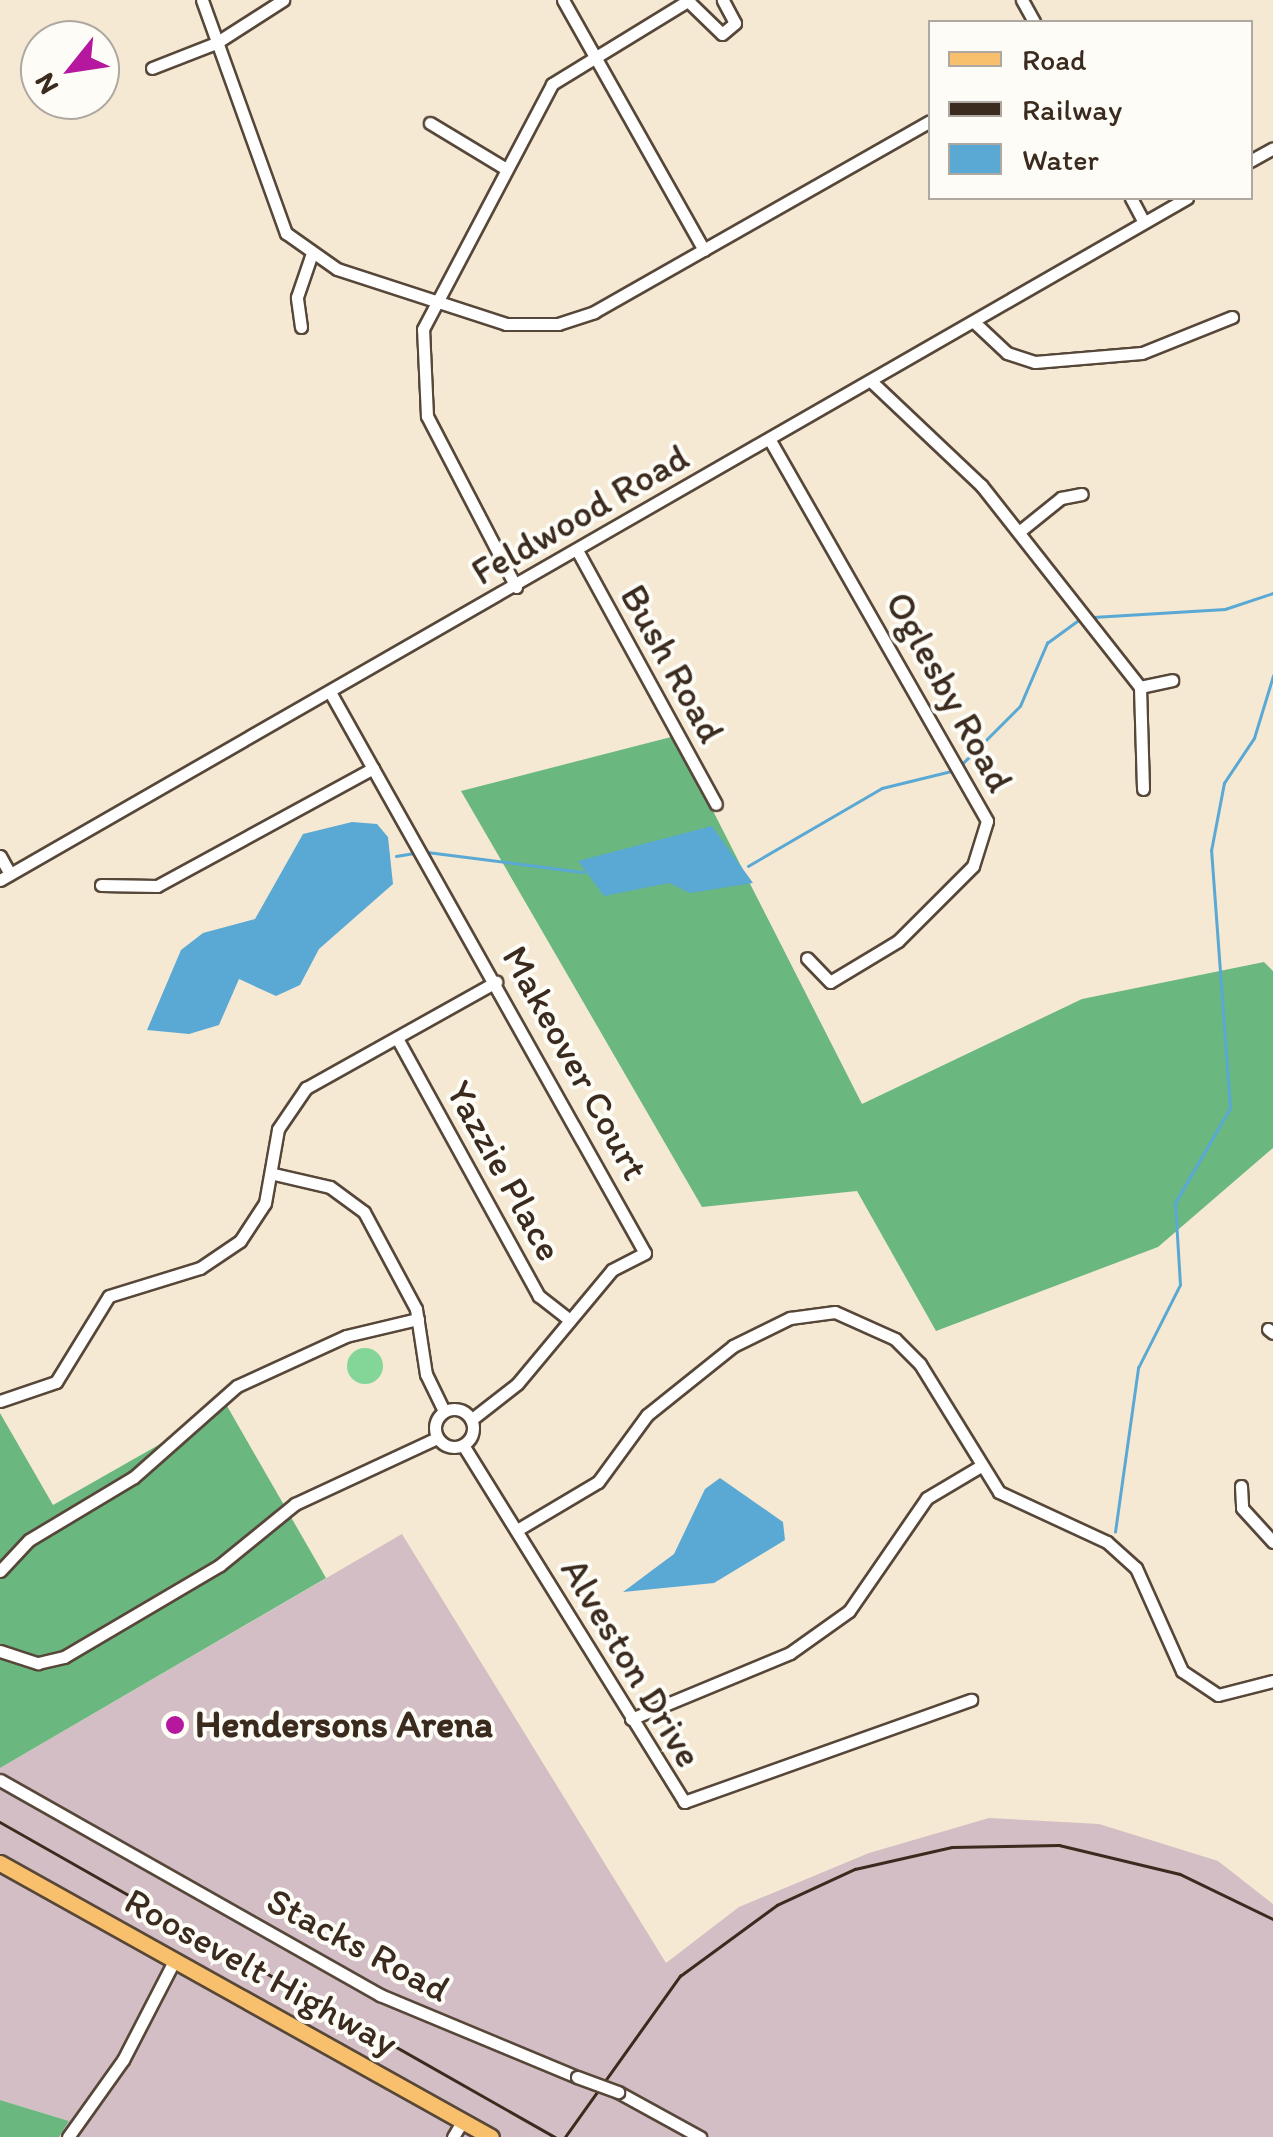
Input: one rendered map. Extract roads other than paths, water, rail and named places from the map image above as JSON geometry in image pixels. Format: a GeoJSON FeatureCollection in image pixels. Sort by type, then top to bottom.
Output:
{"type":"FeatureCollection","features":[{"type":"Feature","properties":{"kind":"main road","name":"Roosevelt Highway"},"geometry":{"type":"LineString","coordinates":[[0,1863],[490,2137]]}},
{"type":"Feature","properties":{"kind":"street"},"geometry":{"type":"LineString","coordinates":[[202,0],[268,204],[312,256],[506,324],[558,324],[704,250],[928,122]]}},
{"type":"Feature","properties":{"kind":"street"},"geometry":{"type":"LineString","coordinates":[[152,68],[216,43],[283,0]]}},
{"type":"Feature","properties":{"kind":"street"},"geometry":{"type":"LineString","coordinates":[[562,0],[704,250]]}},
{"type":"Feature","properties":{"kind":"street"},"geometry":{"type":"LineString","coordinates":[[516,587],[427,416],[420,359],[432,301],[552,84],[594,55],[689,1],[722,34],[735,23],[723,0]]}},
{"type":"Feature","properties":{"kind":"street"},"geometry":{"type":"LineString","coordinates":[[430,123],[503,167]]}},
{"type":"Feature","properties":{"kind":"street"},"geometry":{"type":"LineString","coordinates":[[1132,200],[1144,222]]}},
{"type":"Feature","properties":{"kind":"street","name":"Feldwood Road"},"geometry":{"type":"LineString","coordinates":[[4,876],[771,442],[1184,200]]}},
{"type":"Feature","properties":{"kind":"street"},"geometry":{"type":"LineString","coordinates":[[302,327],[297,298],[312,256]]}},
{"type":"Feature","properties":{"kind":"street"},"geometry":{"type":"LineString","coordinates":[[974,322],[1007,353],[1035,362],[1142,353],[1232,317]]}},
{"type":"Feature","properties":{"kind":"street"},"geometry":{"type":"LineString","coordinates":[[873,383],[1020,531],[1140,687],[1142,789]]}},
{"type":"Feature","properties":{"kind":"street","name":"Oglesby Road"},"geometry":{"type":"LineString","coordinates":[[771,442],[986,821],[983,850],[946,900],[830,982],[806,958]]}},
{"type":"Feature","properties":{"kind":"street"},"geometry":{"type":"LineString","coordinates":[[1020,531],[1061,498],[1082,494]]}},
{"type":"Feature","properties":{"kind":"street","name":"Bush Road"},"geometry":{"type":"LineString","coordinates":[[578,552],[716,804]]}},
{"type":"Feature","properties":{"kind":"street"},"geometry":{"type":"LineString","coordinates":[[1140,687],[1172,680]]}},
{"type":"Feature","properties":{"kind":"street","name":"Makeover Court"},"geometry":{"type":"LineString","coordinates":[[330,692],[645,1253],[612,1270],[517,1384],[471,1420]]}},
{"type":"Feature","properties":{"kind":"street"},"geometry":{"type":"LineString","coordinates":[[102,886],[156,886],[374,768]]}},
{"type":"Feature","properties":{"kind":"street"},"geometry":{"type":"LineString","coordinates":[[0,856],[4,876]]}},
{"type":"Feature","properties":{"kind":"street"},"geometry":{"type":"LineString","coordinates":[[0,1401],[62,1376],[109,1296],[230,1250],[274,1174],[278,1129],[295,1098],[496,982]]}},
{"type":"Feature","properties":{"kind":"street","name":"Yazzie Place"},"geometry":{"type":"LineString","coordinates":[[398,1040],[538,1296],[570,1320]]}},
{"type":"Feature","properties":{"kind":"street"},"geometry":{"type":"LineString","coordinates":[[274,1174],[330,1186],[356,1204],[418,1319],[426,1374],[444,1411],[437,1438]]}},
{"type":"Feature","properties":{"kind":"street"},"geometry":{"type":"LineString","coordinates":[[517,1530],[598,1482],[648,1414],[733,1346],[790,1318],[835,1312],[895,1339],[979,1467],[1016,1504],[1107,1542],[1136,1568],[1168,1644],[1197,1684],[1238,1695],[1273,1681]]}},
{"type":"Feature","properties":{"kind":"street"},"geometry":{"type":"LineString","coordinates":[[0,1571],[29,1540],[134,1477],[250,1378],[346,1336],[418,1319]]}},
{"type":"Feature","properties":{"kind":"street"},"geometry":{"type":"LineString","coordinates":[[0,1652],[38,1664],[64,1657],[220,1565],[295,1504],[437,1438],[463,1445],[471,1420],[444,1411]]}},
{"type":"Feature","properties":{"kind":"street","name":"Alveston Drive"},"geometry":{"type":"LineString","coordinates":[[463,1445],[674,1795],[690,1803],[971,1700]]}},
{"type":"Feature","properties":{"kind":"street"},"geometry":{"type":"LineString","coordinates":[[631,1719],[790,1653],[849,1611],[927,1498],[979,1467]]}},
{"type":"Feature","properties":{"kind":"street"},"geometry":{"type":"LineString","coordinates":[[1241,1486],[1242,1508],[1273,1542]]}},
{"type":"Feature","properties":{"kind":"street","name":"Stacks Road"},"geometry":{"type":"LineString","coordinates":[[0,1780],[380,1994],[618,2092],[700,2137]]}},
{"type":"Feature","properties":{"kind":"street"},"geometry":{"type":"LineString","coordinates":[[68,2137],[123,2060],[174,1961]]}},
{"type":"Feature","properties":{"kind":"street"},"geometry":{"type":"LineString","coordinates":[[453,2137],[462,2122]]}},
{"type":"Feature","properties":{"kind":"water"},"geometry":{"type":"Polygon","coordinates":[[[352,822],[377,824],[388,837],[393,884],[319,949],[300,985],[276,996],[239,979],[219,1025],[189,1034],[147,1030],[181,950],[203,933],[255,919],[303,834],[352,822]]]}},
{"type":"Feature","properties":{"kind":"water"},"geometry":{"type":"Polygon","coordinates":[[[712,826],[753,883],[690,893],[669,883],[604,896],[578,861],[712,826]]]}},
{"type":"Feature","properties":{"kind":"water"},"geometry":{"type":"Polygon","coordinates":[[[720,1478],[783,1522],[785,1540],[714,1583],[623,1592],[674,1554],[705,1489],[720,1478]]]}},
{"type":"Feature","properties":{"kind":"waterway"},"geometry":{"type":"LineString","coordinates":[[1093,617],[1225,609],[1273,593]]}},
{"type":"Feature","properties":{"kind":"waterway"},"geometry":{"type":"LineString","coordinates":[[959,767],[1020,706],[1047,643],[1080,619]]}},
{"type":"Feature","properties":{"kind":"waterway"},"geometry":{"type":"LineString","coordinates":[[1115,1532],[1138,1368],[1180,1285],[1175,1203],[1230,1108],[1211,851],[1224,783],[1254,738],[1273,676]]}},
{"type":"Feature","properties":{"kind":"waterway"},"geometry":{"type":"LineString","coordinates":[[748,866],[882,788],[952,771]]}},
{"type":"Feature","properties":{"kind":"waterway"},"geometry":{"type":"LineString","coordinates":[[427,852],[584,872]]}},
{"type":"Feature","properties":{"kind":"waterway"},"geometry":{"type":"LineString","coordinates":[[396,856],[414,853]]}},
{"type":"Feature","properties":{"kind":"railway"},"geometry":{"type":"LineString","coordinates":[[0,1822],[555,2137]]}},
{"type":"Feature","properties":{"kind":"railway"},"geometry":{"type":"LineString","coordinates":[[565,2137],[680,1976],[777,1905],[855,1869],[952,1847],[1059,1845],[1180,1874],[1273,1919]]}},
{"type":"Feature","properties":{"kind":"place","name":"Hendersons Arena"},"geometry":{"type":"Point","coordinates":[175,1725]}}]}
